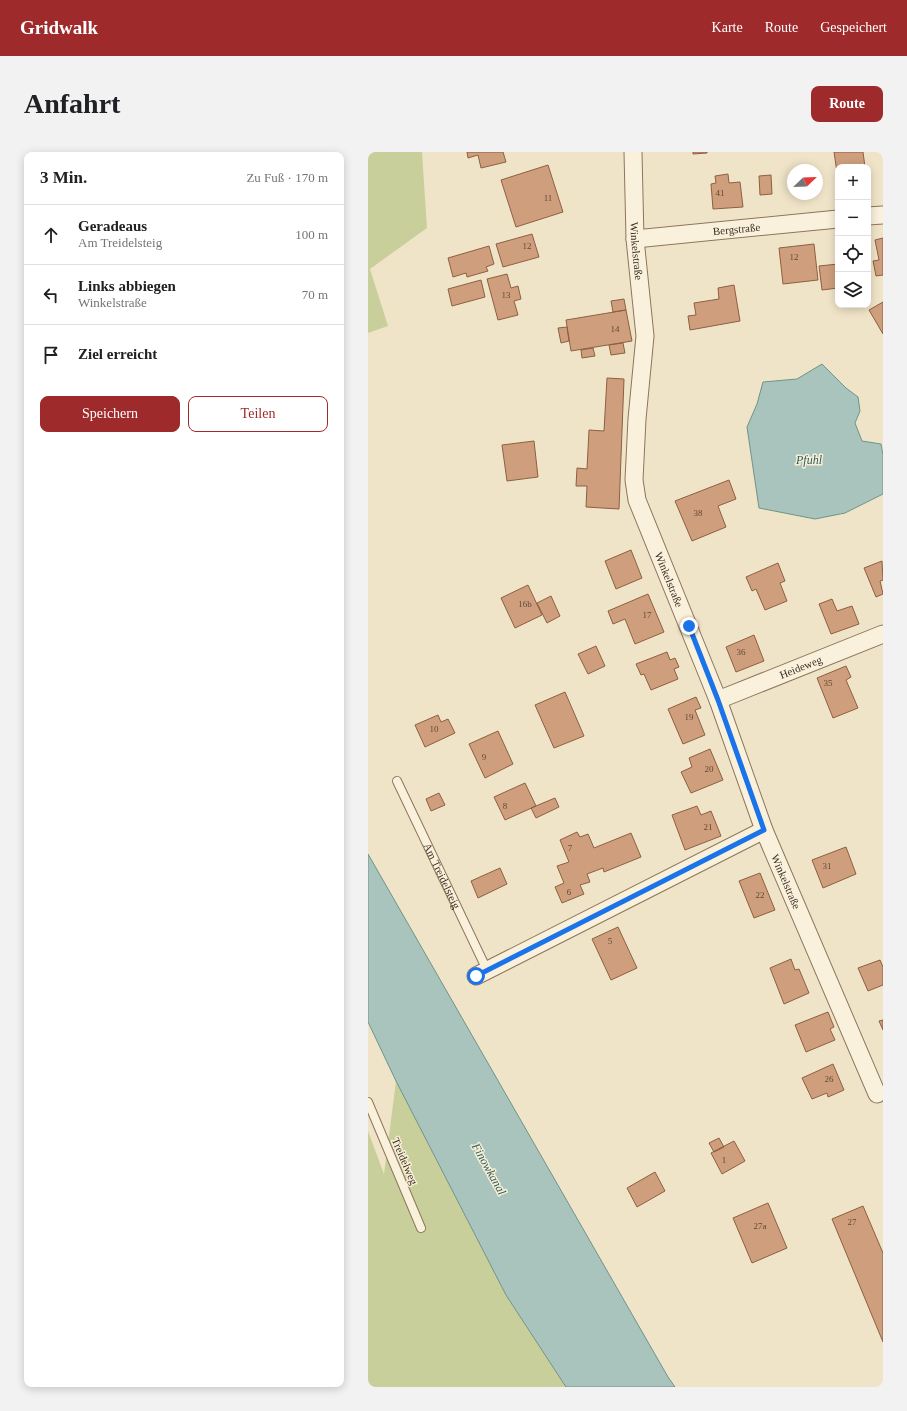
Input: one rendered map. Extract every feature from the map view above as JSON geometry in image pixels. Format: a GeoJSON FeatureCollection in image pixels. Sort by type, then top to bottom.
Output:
{"type":"FeatureCollection","features":[{"type":"Feature","properties":{"kind":"street","name":"Winkelstraße"},"geometry":{"type":"LineString","coordinates":[[633,152],[634,239],[645,336],[637,419],[634,480],[637,500],[718,700],[764,830],[876,1094]]}},
{"type":"Feature","properties":{"kind":"street"},"geometry":{"type":"LineString","coordinates":[[871,216],[883,215]]}},
{"type":"Feature","properties":{"kind":"street","name":"Bergstraße"},"geometry":{"type":"LineString","coordinates":[[634,239],[835,219]]}},
{"type":"Feature","properties":{"kind":"street","name":"Heideweg"},"geometry":{"type":"LineString","coordinates":[[718,700],[883,634]]}},
{"type":"Feature","properties":{"kind":"street","name":"Am Treidelsteig"},"geometry":{"type":"LineString","coordinates":[[482,973],[764,830]]}},
{"type":"Feature","properties":{"kind":"lane","name":"Am Treidelsteig"},"geometry":{"type":"LineString","coordinates":[[397,781],[482,973]]}},
{"type":"Feature","properties":{"kind":"lane","name":"Treidelweg"},"geometry":{"type":"LineString","coordinates":[[368,1102],[421,1228]]}},
{"type":"Feature","properties":{"kind":"green space"},"geometry":{"type":"Polygon","coordinates":[[[368,152],[422,152],[427,228],[370,269],[388,326],[368,333],[368,152]]]}},
{"type":"Feature","properties":{"kind":"green space"},"geometry":{"type":"Polygon","coordinates":[[[396,1081],[506,1295],[566,1387],[368,1387],[368,1131],[384,1174],[396,1081]]]}},
{"type":"Feature","properties":{"kind":"water","name":"Pfuhl"},"geometry":{"type":"Polygon","coordinates":[[[822,364],[846,388],[858,397],[860,411],[855,423],[862,441],[881,444],[883,455],[883,494],[845,513],[815,519],[759,508],[747,427],[757,404],[763,382],[797,379],[822,364]]]}},
{"type":"Feature","properties":{"kind":"water","name":"Finowkanal"},"geometry":{"type":"Polygon","coordinates":[[[368,854],[675,1387],[566,1387],[506,1295],[396,1081],[368,1022],[368,854]]]}},
{"type":"Feature","properties":{"kind":"building"},"geometry":{"type":"Polygon","coordinates":[[[467,152],[503,152],[506,162],[481,168],[478,155],[468,158],[467,152]]]}},
{"type":"Feature","properties":{"kind":"building"},"geometry":{"type":"Polygon","coordinates":[[[693,152],[707,152],[707,153],[693,154],[693,152]]]}},
{"type":"Feature","properties":{"kind":"building"},"geometry":{"type":"Polygon","coordinates":[[[834,152],[863,152],[865,164],[836,164],[834,152]]]}},
{"type":"Feature","properties":{"kind":"building"},"geometry":{"type":"Polygon","coordinates":[[[548,165],[563,212],[516,227],[501,180],[548,165]]]}},
{"type":"Feature","properties":{"kind":"building"},"geometry":{"type":"Polygon","coordinates":[[[728,174],[729,183],[740,182],[743,207],[713,209],[711,184],[716,183],[715,176],[728,174]]]}},
{"type":"Feature","properties":{"kind":"building"},"geometry":{"type":"Polygon","coordinates":[[[771,175],[772,194],[760,195],[759,176],[771,175]]]}},
{"type":"Feature","properties":{"kind":"building"},"geometry":{"type":"Polygon","coordinates":[[[532,234],[539,257],[503,267],[496,244],[532,234]]]}},
{"type":"Feature","properties":{"kind":"building"},"geometry":{"type":"Polygon","coordinates":[[[883,238],[883,275],[876,276],[873,261],[879,260],[875,240],[883,238]]]}},
{"type":"Feature","properties":{"kind":"building"},"geometry":{"type":"Polygon","coordinates":[[[814,244],[818,280],[783,284],[779,248],[814,244]]]}},
{"type":"Feature","properties":{"kind":"building"},"geometry":{"type":"Polygon","coordinates":[[[489,246],[494,264],[486,267],[488,271],[467,277],[466,273],[453,277],[448,258],[489,246]]]}},
{"type":"Feature","properties":{"kind":"building"},"geometry":{"type":"Polygon","coordinates":[[[835,264],[835,288],[822,290],[819,266],[835,264]]]}},
{"type":"Feature","properties":{"kind":"building"},"geometry":{"type":"Polygon","coordinates":[[[507,274],[511,288],[518,286],[521,299],[514,301],[518,315],[498,320],[487,279],[507,274]]]}},
{"type":"Feature","properties":{"kind":"building"},"geometry":{"type":"Polygon","coordinates":[[[481,280],[485,297],[452,306],[448,289],[481,280]]]}},
{"type":"Feature","properties":{"kind":"building"},"geometry":{"type":"Polygon","coordinates":[[[734,285],[740,321],[690,330],[688,316],[696,315],[694,303],[719,299],[718,288],[734,285]]]}},
{"type":"Feature","properties":{"kind":"building"},"geometry":{"type":"Polygon","coordinates":[[[624,299],[626,310],[613,312],[611,301],[624,299]]]}},
{"type":"Feature","properties":{"kind":"building"},"geometry":{"type":"Polygon","coordinates":[[[883,302],[883,334],[869,310],[883,302]]]}},
{"type":"Feature","properties":{"kind":"building"},"geometry":{"type":"Polygon","coordinates":[[[626,310],[632,341],[571,351],[566,320],[626,310]]]}},
{"type":"Feature","properties":{"kind":"building"},"geometry":{"type":"Polygon","coordinates":[[[567,327],[569,341],[561,343],[558,328],[567,327]]]}},
{"type":"Feature","properties":{"kind":"building"},"geometry":{"type":"Polygon","coordinates":[[[623,343],[625,353],[611,355],[609,345],[623,343]]]}},
{"type":"Feature","properties":{"kind":"building"},"geometry":{"type":"Polygon","coordinates":[[[593,348],[595,356],[582,358],[581,350],[593,348]]]}},
{"type":"Feature","properties":{"kind":"building"},"geometry":{"type":"Polygon","coordinates":[[[607,378],[624,379],[619,509],[586,507],[587,486],[576,486],[577,468],[587,469],[589,430],[604,431],[607,378]]]}},
{"type":"Feature","properties":{"kind":"building"},"geometry":{"type":"Polygon","coordinates":[[[534,441],[538,477],[507,481],[502,445],[534,441]]]}},
{"type":"Feature","properties":{"kind":"building"},"geometry":{"type":"Polygon","coordinates":[[[729,480],[736,499],[718,506],[726,527],[692,541],[675,501],[729,480]]]}},
{"type":"Feature","properties":{"kind":"building"},"geometry":{"type":"Polygon","coordinates":[[[631,550],[642,578],[616,589],[605,561],[631,550]]]}},
{"type":"Feature","properties":{"kind":"building"},"geometry":{"type":"Polygon","coordinates":[[[882,561],[883,580],[880,581],[883,594],[876,597],[864,568],[882,561]]]}},
{"type":"Feature","properties":{"kind":"building"},"geometry":{"type":"Polygon","coordinates":[[[778,563],[785,581],[780,583],[787,601],[765,610],[756,589],[752,591],[746,577],[778,563]]]}},
{"type":"Feature","properties":{"kind":"building"},"geometry":{"type":"Polygon","coordinates":[[[528,585],[542,615],[515,628],[501,598],[528,585]]]}},
{"type":"Feature","properties":{"kind":"building"},"geometry":{"type":"Polygon","coordinates":[[[648,594],[664,632],[635,644],[625,619],[613,624],[608,611],[648,594]]]}},
{"type":"Feature","properties":{"kind":"building"},"geometry":{"type":"Polygon","coordinates":[[[551,596],[560,616],[547,623],[537,603],[551,596]]]}},
{"type":"Feature","properties":{"kind":"building"},"geometry":{"type":"Polygon","coordinates":[[[832,599],[837,611],[852,606],[859,624],[831,634],[819,604],[832,599]]]}},
{"type":"Feature","properties":{"kind":"building"},"geometry":{"type":"Polygon","coordinates":[[[754,635],[764,661],[736,672],[726,647],[754,635]]]}},
{"type":"Feature","properties":{"kind":"building"},"geometry":{"type":"Polygon","coordinates":[[[596,646],[605,666],[588,674],[578,654],[596,646]]]}},
{"type":"Feature","properties":{"kind":"building"},"geometry":{"type":"Polygon","coordinates":[[[667,652],[670,660],[675,658],[679,667],[674,669],[678,679],[651,690],[644,674],[641,675],[636,664],[667,652]]]}},
{"type":"Feature","properties":{"kind":"building"},"geometry":{"type":"Polygon","coordinates":[[[846,666],[851,677],[846,680],[858,708],[833,718],[817,678],[846,666]]]}},
{"type":"Feature","properties":{"kind":"building"},"geometry":{"type":"Polygon","coordinates":[[[565,692],[584,736],[554,748],[535,705],[565,692]]]}},
{"type":"Feature","properties":{"kind":"building"},"geometry":{"type":"Polygon","coordinates":[[[696,697],[701,708],[695,710],[705,735],[683,744],[668,709],[696,697]]]}},
{"type":"Feature","properties":{"kind":"building"},"geometry":{"type":"Polygon","coordinates":[[[438,715],[441,722],[448,719],[455,733],[425,747],[415,725],[438,715]]]}},
{"type":"Feature","properties":{"kind":"building"},"geometry":{"type":"Polygon","coordinates":[[[498,731],[513,764],[485,778],[469,744],[498,731]]]}},
{"type":"Feature","properties":{"kind":"building"},"geometry":{"type":"Polygon","coordinates":[[[710,749],[723,780],[691,793],[681,772],[692,767],[689,758],[710,749]]]}},
{"type":"Feature","properties":{"kind":"building"},"geometry":{"type":"Polygon","coordinates":[[[525,783],[536,806],[505,820],[494,797],[525,783]]]}},
{"type":"Feature","properties":{"kind":"building"},"geometry":{"type":"Polygon","coordinates":[[[439,793],[445,805],[431,811],[426,799],[439,793]]]}},
{"type":"Feature","properties":{"kind":"building"},"geometry":{"type":"Polygon","coordinates":[[[555,798],[559,807],[536,818],[531,808],[555,798]]]}},
{"type":"Feature","properties":{"kind":"building"},"geometry":{"type":"Polygon","coordinates":[[[697,806],[701,815],[711,811],[721,836],[685,850],[672,815],[697,806]]]}},
{"type":"Feature","properties":{"kind":"building"},"geometry":{"type":"Polygon","coordinates":[[[577,832],[580,837],[588,834],[594,848],[631,833],[641,857],[604,872],[603,868],[587,874],[590,882],[580,885],[584,894],[562,903],[555,887],[564,883],[557,866],[569,862],[560,840],[577,832]]]}},
{"type":"Feature","properties":{"kind":"building"},"geometry":{"type":"Polygon","coordinates":[[[846,847],[856,874],[823,888],[812,860],[846,847]]]}},
{"type":"Feature","properties":{"kind":"building"},"geometry":{"type":"Polygon","coordinates":[[[500,868],[507,884],[478,898],[471,881],[500,868]]]}},
{"type":"Feature","properties":{"kind":"building"},"geometry":{"type":"Polygon","coordinates":[[[760,873],[775,910],[754,918],[739,881],[760,873]]]}},
{"type":"Feature","properties":{"kind":"building"},"geometry":{"type":"Polygon","coordinates":[[[618,927],[637,968],[611,980],[592,939],[618,927]]]}},
{"type":"Feature","properties":{"kind":"building"},"geometry":{"type":"Polygon","coordinates":[[[791,959],[795,970],[799,969],[809,993],[784,1004],[770,968],[791,959]]]}},
{"type":"Feature","properties":{"kind":"building"},"geometry":{"type":"Polygon","coordinates":[[[880,960],[883,967],[883,985],[868,991],[858,968],[880,960]]]}},
{"type":"Feature","properties":{"kind":"building"},"geometry":{"type":"Polygon","coordinates":[[[828,1012],[834,1027],[830,1029],[835,1040],[806,1052],[795,1025],[828,1012]]]}},
{"type":"Feature","properties":{"kind":"building"},"geometry":{"type":"Polygon","coordinates":[[[883,1020],[883,1030],[879,1021],[883,1020]]]}},
{"type":"Feature","properties":{"kind":"building"},"geometry":{"type":"Polygon","coordinates":[[[833,1064],[844,1090],[828,1097],[827,1093],[812,1099],[802,1078],[833,1064]]]}},
{"type":"Feature","properties":{"kind":"building"},"geometry":{"type":"Polygon","coordinates":[[[719,1138],[724,1147],[714,1152],[709,1143],[719,1138]]]}},
{"type":"Feature","properties":{"kind":"building"},"geometry":{"type":"Polygon","coordinates":[[[734,1141],[745,1161],[722,1174],[711,1153],[734,1141]]]}},
{"type":"Feature","properties":{"kind":"building"},"geometry":{"type":"Polygon","coordinates":[[[655,1172],[665,1191],[637,1207],[627,1188],[655,1172]]]}},
{"type":"Feature","properties":{"kind":"building"},"geometry":{"type":"Polygon","coordinates":[[[768,1203],[787,1248],[752,1263],[733,1218],[768,1203]]]}},
{"type":"Feature","properties":{"kind":"building"},"geometry":{"type":"Polygon","coordinates":[[[863,1206],[883,1253],[883,1342],[832,1219],[863,1206]]]}},
{"type":"Feature","properties":{"kind":"route"},"geometry":{"type":"LineString","coordinates":[[476,976],[764,830],[718,700],[689,626]]}}]}
